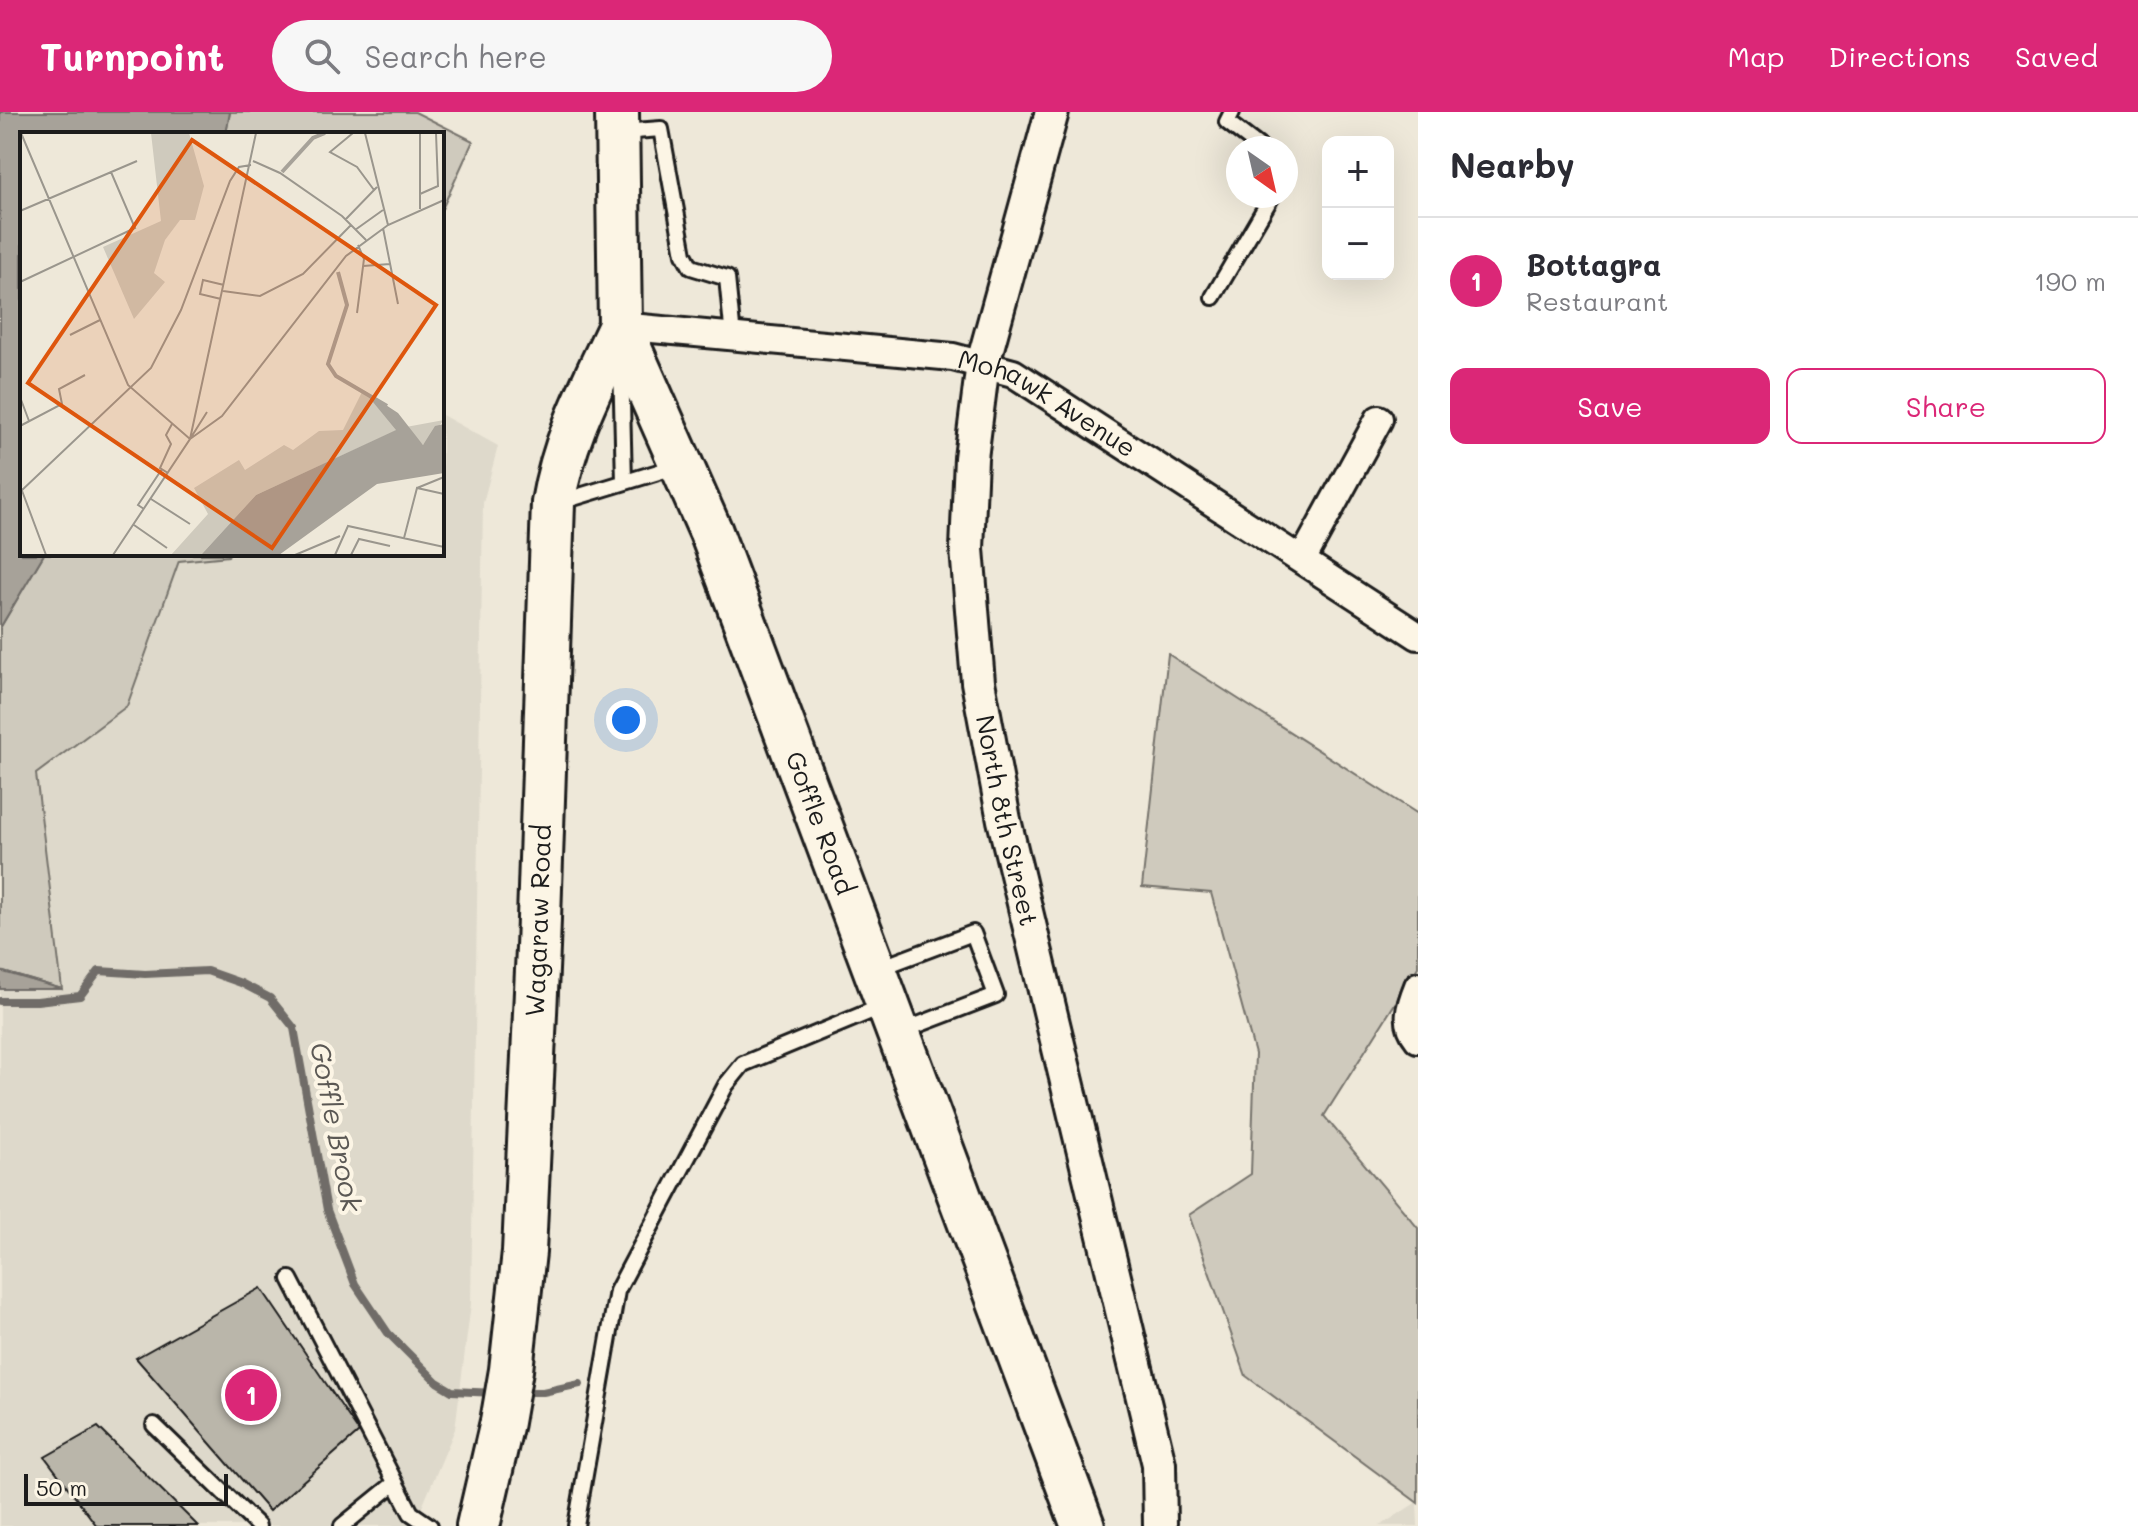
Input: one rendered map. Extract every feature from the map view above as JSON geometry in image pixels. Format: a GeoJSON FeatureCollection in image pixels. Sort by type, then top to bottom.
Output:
{"type":"FeatureCollection","features":[{"type":"Feature","properties":{"kind":"main road","name":"Goffle Road"},"geometry":{"type":"LineString","coordinates":[[634,121],[620,326],[717,547],[1083,1526]]}},
{"type":"Feature","properties":{"kind":"main road","name":"Wagaraw Road"},"geometry":{"type":"LineString","coordinates":[[478,1526],[511,1370],[526,1213],[553,503],[559,467],[571,432],[620,326]]}},
{"type":"Feature","properties":{"kind":"street","name":"North 8th Street"},"geometry":{"type":"LineString","coordinates":[[1052,112],[983,363],[971,458],[967,549],[978,682],[1004,820],[1159,1464],[1160,1526]]}},
{"type":"Feature","properties":{"kind":"street","name":"Mohawk Avenue"},"geometry":{"type":"LineString","coordinates":[[620,326],[953,357],[1013,373],[1039,387],[1418,636]]}},
{"type":"Feature","properties":{"kind":"street"},"geometry":{"type":"LineString","coordinates":[[1302,560],[1379,419]]}},
{"type":"Feature","properties":{"kind":"street"},"geometry":{"type":"LineString","coordinates":[[1418,986],[1408,1020],[1418,1039]]}},
{"type":"Feature","properties":{"kind":"lane"},"geometry":{"type":"LineString","coordinates":[[1232,112],[1227,122],[1245,136]]}},
{"type":"Feature","properties":{"kind":"lane"},"geometry":{"type":"LineString","coordinates":[[634,121],[661,129],[684,254],[691,267],[727,278],[733,337]]}},
{"type":"Feature","properties":{"kind":"lane"},"geometry":{"type":"LineString","coordinates":[[1213,297],[1265,208]]}},
{"type":"Feature","properties":{"kind":"lane"},"geometry":{"type":"LineString","coordinates":[[620,326],[624,482]]}},
{"type":"Feature","properties":{"kind":"lane"},"geometry":{"type":"LineString","coordinates":[[553,503],[682,465]]}},
{"type":"Feature","properties":{"kind":"lane"},"geometry":{"type":"LineString","coordinates":[[576,1526],[617,1291],[726,1085],[743,1064],[887,1002],[973,933],[996,995],[887,1002]]}},
{"type":"Feature","properties":{"kind":"lane"},"geometry":{"type":"LineString","coordinates":[[290,1279],[411,1513],[430,1526]]}},
{"type":"Feature","properties":{"kind":"lane"},"geometry":{"type":"LineString","coordinates":[[154,1425],[258,1526]]}},
{"type":"Feature","properties":{"kind":"lane"},"geometry":{"type":"LineString","coordinates":[[342,1526],[395,1483]]}},
{"type":"Feature","properties":{"kind":"shaded area"},"geometry":{"type":"Polygon","coordinates":[[[0,112],[230,112],[226,132],[20,132],[20,556],[43,556],[0,628],[0,112]]]}},
{"type":"Feature","properties":{"kind":"shaded area"},"geometry":{"type":"Polygon","coordinates":[[[230,112],[415,112],[473,141],[444,205],[444,132],[226,132],[230,112]]]}},
{"type":"Feature","properties":{"kind":"shaded area"},"geometry":{"type":"Polygon","coordinates":[[[444,416],[498,446],[483,503],[471,1304],[455,1429],[414,1526],[0,1526],[0,989],[62,988],[36,774],[127,706],[179,561],[227,556],[444,556],[444,416]]]}},
{"type":"Feature","properties":{"kind":"shaded area"},"geometry":{"type":"Polygon","coordinates":[[[43,556],[228,556],[179,561],[127,706],[36,774],[62,989],[0,971],[0,628],[43,556]]]}},
{"type":"Feature","properties":{"kind":"shaded area"},"geometry":{"type":"Polygon","coordinates":[[[1168,654],[1418,814],[1418,967],[1324,1116],[1418,1228],[1418,1503],[1246,1376],[1189,1215],[1251,1174],[1255,1054],[1211,893],[1142,887],[1168,654]]]}},
{"type":"Feature","properties":{"kind":"shaded area"},"geometry":{"type":"Polygon","coordinates":[[[0,971],[62,989],[0,989],[0,971]]]}},
{"type":"Feature","properties":{"kind":"shaded area"},"geometry":{"type":"Polygon","coordinates":[[[1417,1502],[1418,1526],[1380,1526],[1417,1502]]]}},
{"type":"Feature","properties":{"kind":"building"},"geometry":{"type":"Polygon","coordinates":[[[261,1288],[359,1432],[269,1511],[136,1358],[261,1288]]]}},
{"type":"Feature","properties":{"kind":"building"},"geometry":{"type":"Polygon","coordinates":[[[98,1427],[198,1526],[97,1526],[45,1457],[98,1427]]]}},
{"type":"Feature","properties":{"kind":"waterway","name":"Goffle Brook"},"geometry":{"type":"LineString","coordinates":[[0,1001],[80,996],[99,971],[145,974],[207,971],[270,998],[294,1028],[327,1210],[355,1284],[388,1333],[437,1382],[452,1391],[496,1393]]}},
{"type":"Feature","properties":{"kind":"waterway","name":"Goffle Brook"},"geometry":{"type":"LineString","coordinates":[[521,1392],[543,1392],[580,1384]]}},
{"type":"Feature","properties":{"kind":"place","name":"Bottagra"},"geometry":{"type":"Point","coordinates":[251,1395]}}]}
